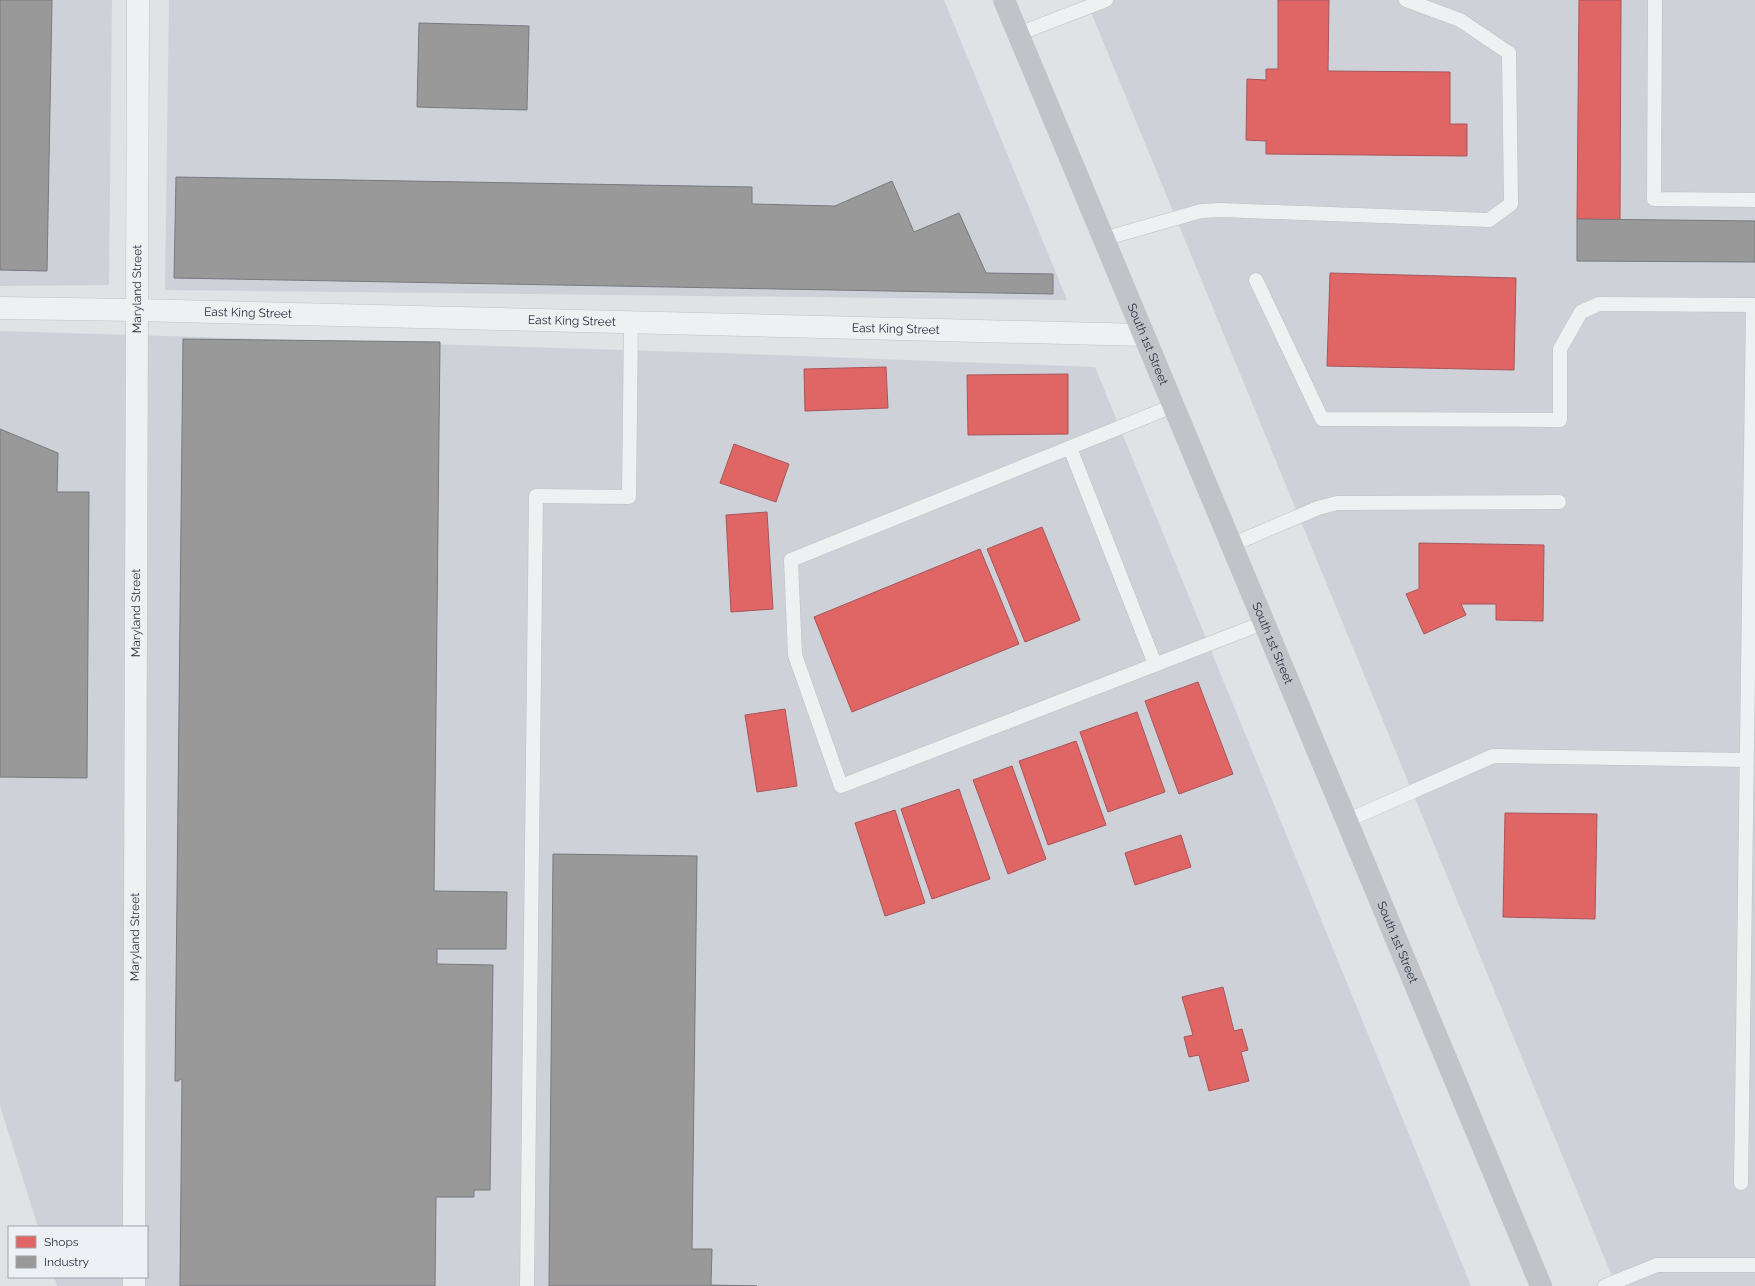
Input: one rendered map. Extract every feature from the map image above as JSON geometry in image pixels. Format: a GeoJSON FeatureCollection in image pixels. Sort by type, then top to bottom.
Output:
{"type":"FeatureCollection","features":[{"type":"Feature","properties":{"kind":"main road","name":"South 1st Street"},"geometry":{"type":"LineString","coordinates":[[1004,0],[1541,1286]]}},
{"type":"Feature","properties":{"kind":"street","name":"Maryland Street"},"geometry":{"type":"LineString","coordinates":[[134,1226],[138,0]]}},
{"type":"Feature","properties":{"kind":"street","name":"East King Street"},"geometry":{"type":"LineString","coordinates":[[0,308],[136,310],[1143,335]]}},
{"type":"Feature","properties":{"kind":"lane"},"geometry":{"type":"LineString","coordinates":[[1018,34],[1106,0]]}},
{"type":"Feature","properties":{"kind":"lane"},"geometry":{"type":"LineString","coordinates":[[1103,240],[1208,210],[1489,220],[1511,204],[1509,53],[1460,20],[1406,0]]}},
{"type":"Feature","properties":{"kind":"lane"},"geometry":{"type":"LineString","coordinates":[[1655,0],[1654,199],[1755,200]]}},
{"type":"Feature","properties":{"kind":"lane"},"geometry":{"type":"LineString","coordinates":[[1256,280],[1322,419],[1560,420],[1560,349],[1580,312],[1599,304],[1754,305],[1741,1182]]}},
{"type":"Feature","properties":{"kind":"lane"},"geometry":{"type":"LineString","coordinates":[[528,1286],[536,496],[629,497],[631,322]]}},
{"type":"Feature","properties":{"kind":"lane"},"geometry":{"type":"LineString","coordinates":[[1173,406],[791,560],[795,655],[841,786],[1264,622]]}},
{"type":"Feature","properties":{"kind":"lane"},"geometry":{"type":"LineString","coordinates":[[1070,448],[1155,664]]}},
{"type":"Feature","properties":{"kind":"lane"},"geometry":{"type":"LineString","coordinates":[[1231,545],[1318,508],[1337,503],[1559,502]]}},
{"type":"Feature","properties":{"kind":"lane"},"geometry":{"type":"LineString","coordinates":[[1346,821],[1493,756],[1747,760]]}},
{"type":"Feature","properties":{"kind":"lane"},"geometry":{"type":"LineString","coordinates":[[1605,1286],[1657,1265],[1755,1265]]}},
{"type":"Feature","properties":{"kind":"shaded area"},"geometry":{"type":"Polygon","coordinates":[[[0,0],[112,0],[109,285],[0,286],[0,0]]]}},
{"type":"Feature","properties":{"kind":"shaded area"},"geometry":{"type":"Polygon","coordinates":[[[169,0],[944,0],[1067,300],[165,290],[169,0]]]}},
{"type":"Feature","properties":{"kind":"shaded area"},"geometry":{"type":"Polygon","coordinates":[[[1086,0],[1755,0],[1755,1286],[1616,1286],[1086,0]]]}},
{"type":"Feature","properties":{"kind":"shaded area"},"geometry":{"type":"Polygon","coordinates":[[[0,331],[720,353],[1095,367],[1471,1286],[57,1286],[54,1278],[148,1278],[148,1226],[38,1226],[0,1106],[0,331]]]}},
{"type":"Feature","properties":{"kind":"building: Shops"},"geometry":{"type":"Polygon","coordinates":[[[1278,0],[1329,0],[1328,71],[1450,72],[1450,124],[1467,124],[1467,156],[1266,154],[1266,141],[1246,140],[1247,79],[1266,80],[1266,69],[1278,69],[1278,0]]]}},
{"type":"Feature","properties":{"kind":"building: Shops"},"geometry":{"type":"Polygon","coordinates":[[[1579,0],[1621,0],[1620,220],[1577,219],[1579,0]]]}},
{"type":"Feature","properties":{"kind":"building: Shops"},"geometry":{"type":"Polygon","coordinates":[[[1330,273],[1516,278],[1514,370],[1327,366],[1330,273]]]}},
{"type":"Feature","properties":{"kind":"building: Shops"},"geometry":{"type":"Polygon","coordinates":[[[886,367],[888,408],[805,411],[804,369],[886,367]]]}},
{"type":"Feature","properties":{"kind":"building: Shops"},"geometry":{"type":"Polygon","coordinates":[[[1068,374],[1068,434],[968,435],[967,375],[1068,374]]]}},
{"type":"Feature","properties":{"kind":"building: Shops"},"geometry":{"type":"Polygon","coordinates":[[[734,444],[789,464],[776,502],[720,483],[734,444]]]}},
{"type":"Feature","properties":{"kind":"building: Shops"},"geometry":{"type":"Polygon","coordinates":[[[767,512],[773,609],[731,612],[726,515],[767,512]]]}},
{"type":"Feature","properties":{"kind":"building: Shops"},"geometry":{"type":"Polygon","coordinates":[[[1042,527],[1080,620],[1025,642],[987,549],[1042,527]]]}},
{"type":"Feature","properties":{"kind":"building: Shops"},"geometry":{"type":"Polygon","coordinates":[[[1419,543],[1544,545],[1543,621],[1496,620],[1496,604],[1461,604],[1466,615],[1424,634],[1406,594],[1419,589],[1419,543]]]}},
{"type":"Feature","properties":{"kind":"building: Shops"},"geometry":{"type":"Polygon","coordinates":[[[980,549],[1019,644],[852,712],[814,617],[980,549]]]}},
{"type":"Feature","properties":{"kind":"building: Shops"},"geometry":{"type":"Polygon","coordinates":[[[1198,682],[1233,774],[1179,794],[1145,701],[1198,682]]]}},
{"type":"Feature","properties":{"kind":"building: Shops"},"geometry":{"type":"Polygon","coordinates":[[[785,709],[797,786],[757,792],[745,715],[785,709]]]}},
{"type":"Feature","properties":{"kind":"building: Shops"},"geometry":{"type":"Polygon","coordinates":[[[1137,712],[1165,792],[1108,812],[1080,732],[1137,712]]]}},
{"type":"Feature","properties":{"kind":"building: Shops"},"geometry":{"type":"Polygon","coordinates":[[[1076,741],[1106,825],[1048,845],[1019,761],[1076,741]]]}},
{"type":"Feature","properties":{"kind":"building: Shops"},"geometry":{"type":"Polygon","coordinates":[[[1012,766],[1046,859],[1008,874],[973,780],[1012,766]]]}},
{"type":"Feature","properties":{"kind":"building: Shops"},"geometry":{"type":"Polygon","coordinates":[[[959,789],[990,879],[932,899],[901,809],[959,789]]]}},
{"type":"Feature","properties":{"kind":"building: Shops"},"geometry":{"type":"Polygon","coordinates":[[[895,810],[925,903],[885,916],[855,823],[895,810]]]}},
{"type":"Feature","properties":{"kind":"building: Shops"},"geometry":{"type":"Polygon","coordinates":[[[1505,813],[1597,814],[1595,919],[1503,917],[1505,813]]]}},
{"type":"Feature","properties":{"kind":"building: Shops"},"geometry":{"type":"Polygon","coordinates":[[[1181,835],[1191,867],[1135,885],[1125,853],[1181,835]]]}},
{"type":"Feature","properties":{"kind":"building: Shops"},"geometry":{"type":"Polygon","coordinates":[[[1223,987],[1234,1031],[1242,1029],[1248,1050],[1241,1052],[1249,1081],[1209,1091],[1199,1055],[1189,1057],[1184,1037],[1193,1035],[1182,997],[1223,987]]]}},
{"type":"Feature","properties":{"kind":"building: Industry"},"geometry":{"type":"Polygon","coordinates":[[[0,0],[52,0],[47,271],[0,270],[0,0]]]}},
{"type":"Feature","properties":{"kind":"building: Industry"},"geometry":{"type":"Polygon","coordinates":[[[419,23],[529,26],[527,110],[417,107],[419,23]]]}},
{"type":"Feature","properties":{"kind":"building: Industry"},"geometry":{"type":"Polygon","coordinates":[[[176,177],[752,187],[752,204],[835,206],[892,181],[914,232],[959,213],[986,273],[1053,274],[1053,294],[174,278],[176,177]]]}},
{"type":"Feature","properties":{"kind":"building: Industry"},"geometry":{"type":"Polygon","coordinates":[[[1577,219],[1755,221],[1755,262],[1577,261],[1577,219]]]}},
{"type":"Feature","properties":{"kind":"building: Industry"},"geometry":{"type":"Polygon","coordinates":[[[183,339],[440,342],[434,891],[507,892],[506,949],[437,949],[437,964],[493,965],[490,1190],[474,1190],[474,1197],[436,1197],[435,1286],[180,1286],[182,1079],[175,1081],[183,339]]]}},
{"type":"Feature","properties":{"kind":"building: Industry"},"geometry":{"type":"Polygon","coordinates":[[[0,429],[58,453],[57,492],[89,492],[87,778],[0,777],[0,429]]]}},
{"type":"Feature","properties":{"kind":"building: Industry"},"geometry":{"type":"Polygon","coordinates":[[[553,854],[697,856],[692,1249],[712,1249],[711,1285],[757,1286],[549,1286],[553,854]]]}}]}
